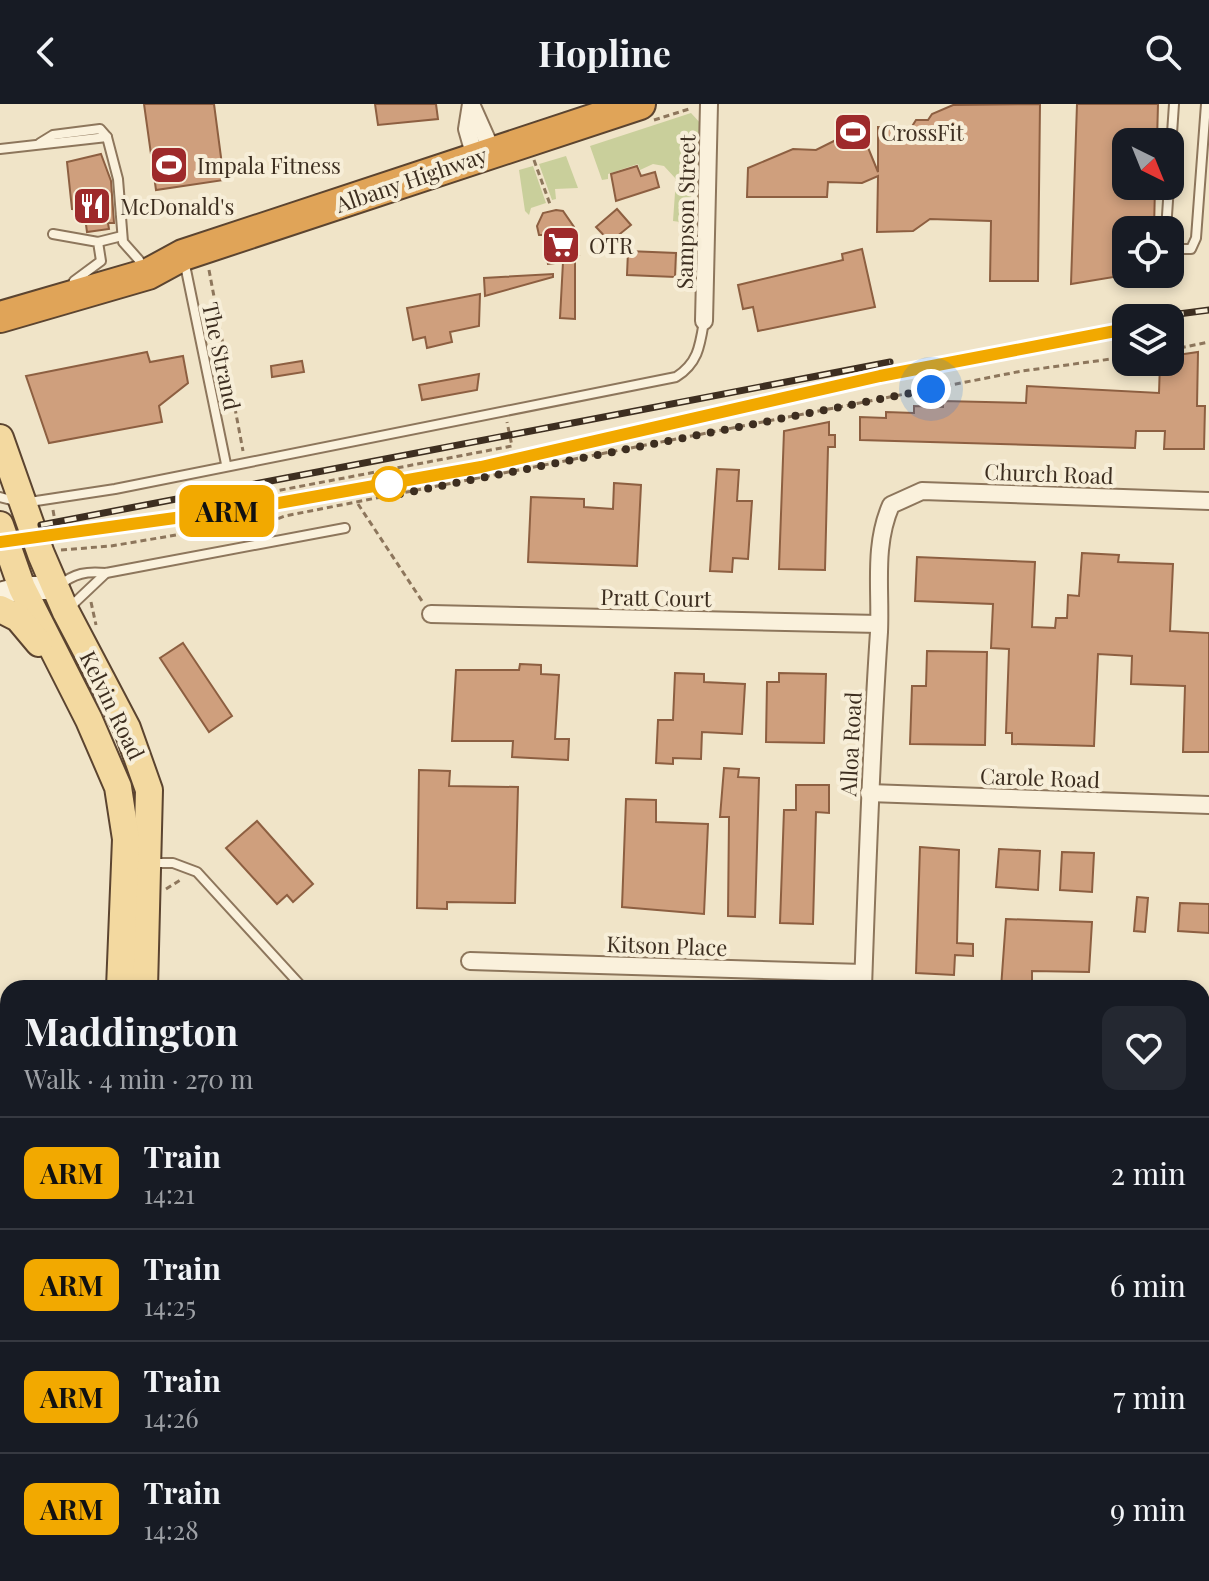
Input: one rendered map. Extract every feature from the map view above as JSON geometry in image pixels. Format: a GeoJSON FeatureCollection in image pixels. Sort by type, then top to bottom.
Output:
{"type":"FeatureCollection","features":[{"type":"Feature","properties":{"kind":"highway","name":"Albany Highway"},"geometry":{"type":"LineString","coordinates":[[0,317],[148,274],[183,255],[484,154],[644,113]]}},
{"type":"Feature","properties":{"kind":"highway","name":"Albany Highway"},"geometry":{"type":"LineString","coordinates":[[0,299],[74,281],[131,248],[183,255]]}},
{"type":"Feature","properties":{"kind":"main road","name":"Kelvin Road"},"geometry":{"type":"LineString","coordinates":[[0,438],[11,500],[140,759],[151,809],[137,862],[121,980]]}},
{"type":"Feature","properties":{"kind":"main road","name":"Kelvin Road"},"geometry":{"type":"LineString","coordinates":[[0,525],[9,581],[59,662],[118,787],[137,862],[144,980]]}},
{"type":"Feature","properties":{"kind":"main road"},"geometry":{"type":"LineString","coordinates":[[9,581],[61,600]]}},
{"type":"Feature","properties":{"kind":"main road"},"geometry":{"type":"LineString","coordinates":[[59,662],[49,604],[61,600]]}},
{"type":"Feature","properties":{"kind":"main road"},"geometry":{"type":"LineString","coordinates":[[0,609],[18,618],[59,662]]}},
{"type":"Feature","properties":{"kind":"street"},"geometry":{"type":"LineString","coordinates":[[471,104],[467,129],[484,154]]}},
{"type":"Feature","properties":{"kind":"street","name":"Sampson Street"},"geometry":{"type":"LineString","coordinates":[[704,321],[709,104]]}},
{"type":"Feature","properties":{"kind":"street","name":"Church Road"},"geometry":{"type":"LineString","coordinates":[[891,505],[922,491],[1209,501]]}},
{"type":"Feature","properties":{"kind":"street","name":"Alloa Road"},"geometry":{"type":"LineString","coordinates":[[863,980],[869,793],[879,624],[878,552],[883,523],[891,505]]}},
{"type":"Feature","properties":{"kind":"street","name":"Pratt Court"},"geometry":{"type":"LineString","coordinates":[[431,614],[879,624]]}},
{"type":"Feature","properties":{"kind":"street","name":"Carole Road"},"geometry":{"type":"LineString","coordinates":[[869,793],[1209,805]]}},
{"type":"Feature","properties":{"kind":"street","name":"Kitson Place"},"geometry":{"type":"LineString","coordinates":[[470,961],[843,980]]}},
{"type":"Feature","properties":{"kind":"lane"},"geometry":{"type":"LineString","coordinates":[[1172,128],[1174,104]]}},
{"type":"Feature","properties":{"kind":"lane"},"geometry":{"type":"LineString","coordinates":[[1184,249],[1191,249],[1196,238],[1206,104]]}},
{"type":"Feature","properties":{"kind":"lane"},"geometry":{"type":"LineString","coordinates":[[0,149],[40,143],[53,135],[100,129],[107,137],[131,248],[53,234]]}},
{"type":"Feature","properties":{"kind":"lane"},"geometry":{"type":"LineString","coordinates":[[74,281],[101,261],[102,251],[98,242]]}},
{"type":"Feature","properties":{"kind":"lane","name":"The Strand"},"geometry":{"type":"LineString","coordinates":[[183,255],[226,464]]}},
{"type":"Feature","properties":{"kind":"lane"},"geometry":{"type":"LineString","coordinates":[[11,500],[115,489],[226,464],[676,377],[688,369],[697,357],[704,321]]}},
{"type":"Feature","properties":{"kind":"lane"},"geometry":{"type":"LineString","coordinates":[[61,600],[69,576],[88,571],[106,573],[345,528]]}},
{"type":"Feature","properties":{"kind":"lane"},"geometry":{"type":"LineString","coordinates":[[61,600],[106,573]]}},
{"type":"Feature","properties":{"kind":"lane"},"geometry":{"type":"LineString","coordinates":[[137,862],[173,863],[197,872],[296,980]]}},
{"type":"Feature","properties":{"kind":"path"},"geometry":{"type":"LineString","coordinates":[[644,113],[689,109]]}},
{"type":"Feature","properties":{"kind":"path"},"geometry":{"type":"LineString","coordinates":[[523,164],[534,160],[551,207]]}},
{"type":"Feature","properties":{"kind":"path"},"geometry":{"type":"LineString","coordinates":[[221,264],[208,268],[243,451]]}},
{"type":"Feature","properties":{"kind":"path"},"geometry":{"type":"LineString","coordinates":[[1184,347],[1209,342]]}},
{"type":"Feature","properties":{"kind":"path"},"geometry":{"type":"LineString","coordinates":[[52,505],[60,550],[111,546],[247,523],[266,523],[285,516],[1022,371],[1112,359]]}},
{"type":"Feature","properties":{"kind":"path"},"geometry":{"type":"LineString","coordinates":[[260,494],[512,446],[507,421]]}},
{"type":"Feature","properties":{"kind":"path"},"geometry":{"type":"LineString","coordinates":[[357,502],[431,614]]}},
{"type":"Feature","properties":{"kind":"green space"},"geometry":{"type":"Polygon","coordinates":[[[691,113],[702,125],[700,204],[680,222],[673,221],[676,179],[664,166],[653,164],[640,170],[638,164],[608,174],[608,179],[602,180],[590,146],[691,113]]]}},
{"type":"Feature","properties":{"kind":"green space"},"geometry":{"type":"Polygon","coordinates":[[[566,156],[578,188],[555,189],[556,199],[552,200],[539,164],[566,156]]]}},
{"type":"Feature","properties":{"kind":"green space"},"geometry":{"type":"Polygon","coordinates":[[[533,166],[546,203],[531,208],[529,215],[525,211],[519,170],[533,166]]]}},
{"type":"Feature","properties":{"kind":"building"},"geometry":{"type":"Polygon","coordinates":[[[144,104],[214,104],[224,180],[156,190],[144,104]]]}},
{"type":"Feature","properties":{"kind":"building"},"geometry":{"type":"Polygon","coordinates":[[[375,104],[436,104],[438,119],[378,125],[375,104]]]}},
{"type":"Feature","properties":{"kind":"building"},"geometry":{"type":"Polygon","coordinates":[[[1040,104],[1038,281],[990,281],[991,221],[930,219],[913,231],[877,232],[878,176],[862,183],[828,182],[827,197],[747,197],[748,168],[793,149],[816,150],[860,128],[878,172],[878,127],[911,128],[916,120],[928,120],[932,114],[953,105],[1040,104]]]}},
{"type":"Feature","properties":{"kind":"building"},"geometry":{"type":"Polygon","coordinates":[[[1077,104],[1158,104],[1157,128],[1112,128],[1112,200],[1155,200],[1154,216],[1112,216],[1112,277],[1071,284],[1077,104]]]}},
{"type":"Feature","properties":{"kind":"building"},"geometry":{"type":"Polygon","coordinates":[[[101,154],[111,181],[114,223],[108,223],[109,229],[87,232],[84,210],[72,209],[67,162],[101,154]]]}},
{"type":"Feature","properties":{"kind":"building"},"geometry":{"type":"Polygon","coordinates":[[[637,166],[641,176],[655,172],[659,187],[616,201],[611,174],[637,166]]]}},
{"type":"Feature","properties":{"kind":"building","name":"OTR"},"geometry":{"type":"Polygon","coordinates":[[[617,209],[631,225],[610,242],[596,227],[617,209]]]}},
{"type":"Feature","properties":{"kind":"building","name":"OTR"},"geometry":{"type":"Polygon","coordinates":[[[563,211],[574,227],[579,255],[575,255],[575,319],[560,318],[563,262],[548,264],[543,235],[539,235],[537,226],[543,213],[563,211]]]}},
{"type":"Feature","properties":{"kind":"building"},"geometry":{"type":"Polygon","coordinates":[[[862,249],[875,307],[758,331],[753,307],[743,309],[738,285],[843,260],[842,254],[862,249]]]}},
{"type":"Feature","properties":{"kind":"building"},"geometry":{"type":"Polygon","coordinates":[[[628,251],[676,253],[675,277],[627,275],[628,251]]]}},
{"type":"Feature","properties":{"kind":"building"},"geometry":{"type":"Polygon","coordinates":[[[553,274],[553,277],[485,296],[484,278],[553,274]]]}},
{"type":"Feature","properties":{"kind":"building"},"geometry":{"type":"Polygon","coordinates":[[[480,294],[479,326],[450,332],[452,342],[427,348],[425,337],[413,340],[407,308],[480,294]]]}},
{"type":"Feature","properties":{"kind":"building"},"geometry":{"type":"Polygon","coordinates":[[[147,352],[150,362],[183,356],[188,383],[159,406],[162,422],[49,443],[26,376],[147,352]]]}},
{"type":"Feature","properties":{"kind":"building"},"geometry":{"type":"Polygon","coordinates":[[[1198,352],[1197,406],[1205,406],[1204,449],[1164,449],[1165,431],[1136,431],[1135,448],[860,440],[860,417],[886,418],[886,412],[914,413],[914,406],[943,407],[943,401],[1026,403],[1027,386],[1159,393],[1160,376],[1184,376],[1184,354],[1198,352]]]}},
{"type":"Feature","properties":{"kind":"building"},"geometry":{"type":"Polygon","coordinates":[[[302,361],[304,372],[272,377],[271,366],[302,361]]]}},
{"type":"Feature","properties":{"kind":"building"},"geometry":{"type":"Polygon","coordinates":[[[479,374],[477,390],[422,400],[419,385],[479,374]]]}},
{"type":"Feature","properties":{"kind":"building"},"geometry":{"type":"Polygon","coordinates":[[[829,422],[829,435],[835,435],[835,447],[828,447],[825,570],[779,569],[784,431],[829,422]]]}},
{"type":"Feature","properties":{"kind":"building"},"geometry":{"type":"Polygon","coordinates":[[[717,469],[739,470],[737,501],[752,501],[748,559],[733,558],[732,572],[710,571],[717,469]]]}},
{"type":"Feature","properties":{"kind":"building"},"geometry":{"type":"Polygon","coordinates":[[[614,483],[641,485],[637,566],[528,562],[531,497],[584,499],[584,507],[613,509],[614,483]]]}},
{"type":"Feature","properties":{"kind":"building"},"geometry":{"type":"Polygon","coordinates":[[[1082,553],[1119,555],[1118,562],[1173,564],[1170,631],[1209,633],[1209,752],[1183,752],[1185,686],[1131,684],[1132,656],[1098,654],[1094,746],[1012,744],[1012,733],[1006,733],[1009,649],[991,648],[993,604],[915,601],[917,557],[1035,562],[1032,627],[1055,628],[1056,618],[1067,618],[1068,595],[1079,596],[1082,553]]]}},
{"type":"Feature","properties":{"kind":"building"},"geometry":{"type":"Polygon","coordinates":[[[183,643],[232,716],[209,732],[160,658],[183,643]]]}},
{"type":"Feature","properties":{"kind":"building"},"geometry":{"type":"Polygon","coordinates":[[[927,651],[987,652],[985,745],[910,744],[912,686],[926,686],[927,651]]]}},
{"type":"Feature","properties":{"kind":"building"},"geometry":{"type":"Polygon","coordinates":[[[520,664],[541,665],[541,674],[559,675],[555,739],[569,739],[568,760],[512,757],[513,741],[452,741],[456,670],[519,670],[520,664]]]}},
{"type":"Feature","properties":{"kind":"building"},"geometry":{"type":"Polygon","coordinates":[[[675,673],[704,674],[704,682],[745,684],[742,734],[702,732],[701,759],[673,758],[673,764],[656,763],[658,720],[673,720],[675,673]]]}},
{"type":"Feature","properties":{"kind":"building"},"geometry":{"type":"Polygon","coordinates":[[[779,673],[826,674],[824,743],[766,742],[767,682],[779,682],[779,673]]]}},
{"type":"Feature","properties":{"kind":"building"},"geometry":{"type":"Polygon","coordinates":[[[724,768],[739,769],[738,777],[759,778],[755,917],[728,916],[729,817],[720,817],[724,768]]]}},
{"type":"Feature","properties":{"kind":"building"},"geometry":{"type":"Polygon","coordinates":[[[419,770],[450,771],[449,786],[518,787],[515,903],[447,902],[447,909],[417,908],[419,770]]]}},
{"type":"Feature","properties":{"kind":"building"},"geometry":{"type":"Polygon","coordinates":[[[796,785],[829,785],[829,813],[816,812],[813,924],[780,923],[784,810],[796,810],[796,785]]]}},
{"type":"Feature","properties":{"kind":"building"},"geometry":{"type":"Polygon","coordinates":[[[626,799],[656,800],[656,822],[708,824],[704,914],[622,907],[626,799]]]}},
{"type":"Feature","properties":{"kind":"building"},"geometry":{"type":"Polygon","coordinates":[[[257,821],[313,884],[293,902],[287,895],[277,904],[226,848],[257,821]]]}},
{"type":"Feature","properties":{"kind":"building"},"geometry":{"type":"Polygon","coordinates":[[[920,847],[959,850],[957,943],[973,944],[973,956],[955,955],[954,975],[916,973],[920,847]]]}},
{"type":"Feature","properties":{"kind":"building"},"geometry":{"type":"Polygon","coordinates":[[[999,849],[1040,851],[1038,890],[996,887],[999,849]]]}},
{"type":"Feature","properties":{"kind":"building"},"geometry":{"type":"Polygon","coordinates":[[[1062,852],[1094,853],[1092,892],[1060,890],[1062,852]]]}},
{"type":"Feature","properties":{"kind":"building"},"geometry":{"type":"Polygon","coordinates":[[[1137,897],[1148,898],[1145,932],[1134,931],[1137,897]]]}},
{"type":"Feature","properties":{"kind":"building"},"geometry":{"type":"Polygon","coordinates":[[[1180,903],[1209,904],[1209,933],[1178,931],[1180,903]]]}},
{"type":"Feature","properties":{"kind":"building"},"geometry":{"type":"Polygon","coordinates":[[[1006,919],[1092,922],[1089,972],[1032,971],[1032,980],[1002,980],[1006,919]]]}},
{"type":"Feature","properties":{"kind":"railway"},"geometry":{"type":"LineString","coordinates":[[1184,313],[1209,310]]}},
{"type":"Feature","properties":{"kind":"railway"},"geometry":{"type":"LineString","coordinates":[[0,542],[262,506],[481,467],[880,376],[1112,332]]}},
{"type":"Feature","properties":{"kind":"railway"},"geometry":{"type":"LineString","coordinates":[[41,525],[890,362]]}},
{"type":"Feature","properties":{"kind":"train","name":"ARM"},"geometry":{"type":"LineString","coordinates":[[0,542],[262,506],[481,467],[880,376],[1112,331]]}},
{"type":"Feature","properties":{"kind":"place","name":"CrossFit"},"geometry":{"type":"Point","coordinates":[853,132]}},
{"type":"Feature","properties":{"kind":"place","name":"Impala Fitness"},"geometry":{"type":"Point","coordinates":[169,165]}},
{"type":"Feature","properties":{"kind":"place","name":"McDonald's"},"geometry":{"type":"Point","coordinates":[92,206]}},
{"type":"Feature","properties":{"kind":"place","name":"OTR"},"geometry":{"type":"Point","coordinates":[561,245]}},
{"type":"Feature","properties":{"kind":"route"},"geometry":{"type":"LineString","coordinates":[[389,484],[385,497],[931,389]]}}]}
